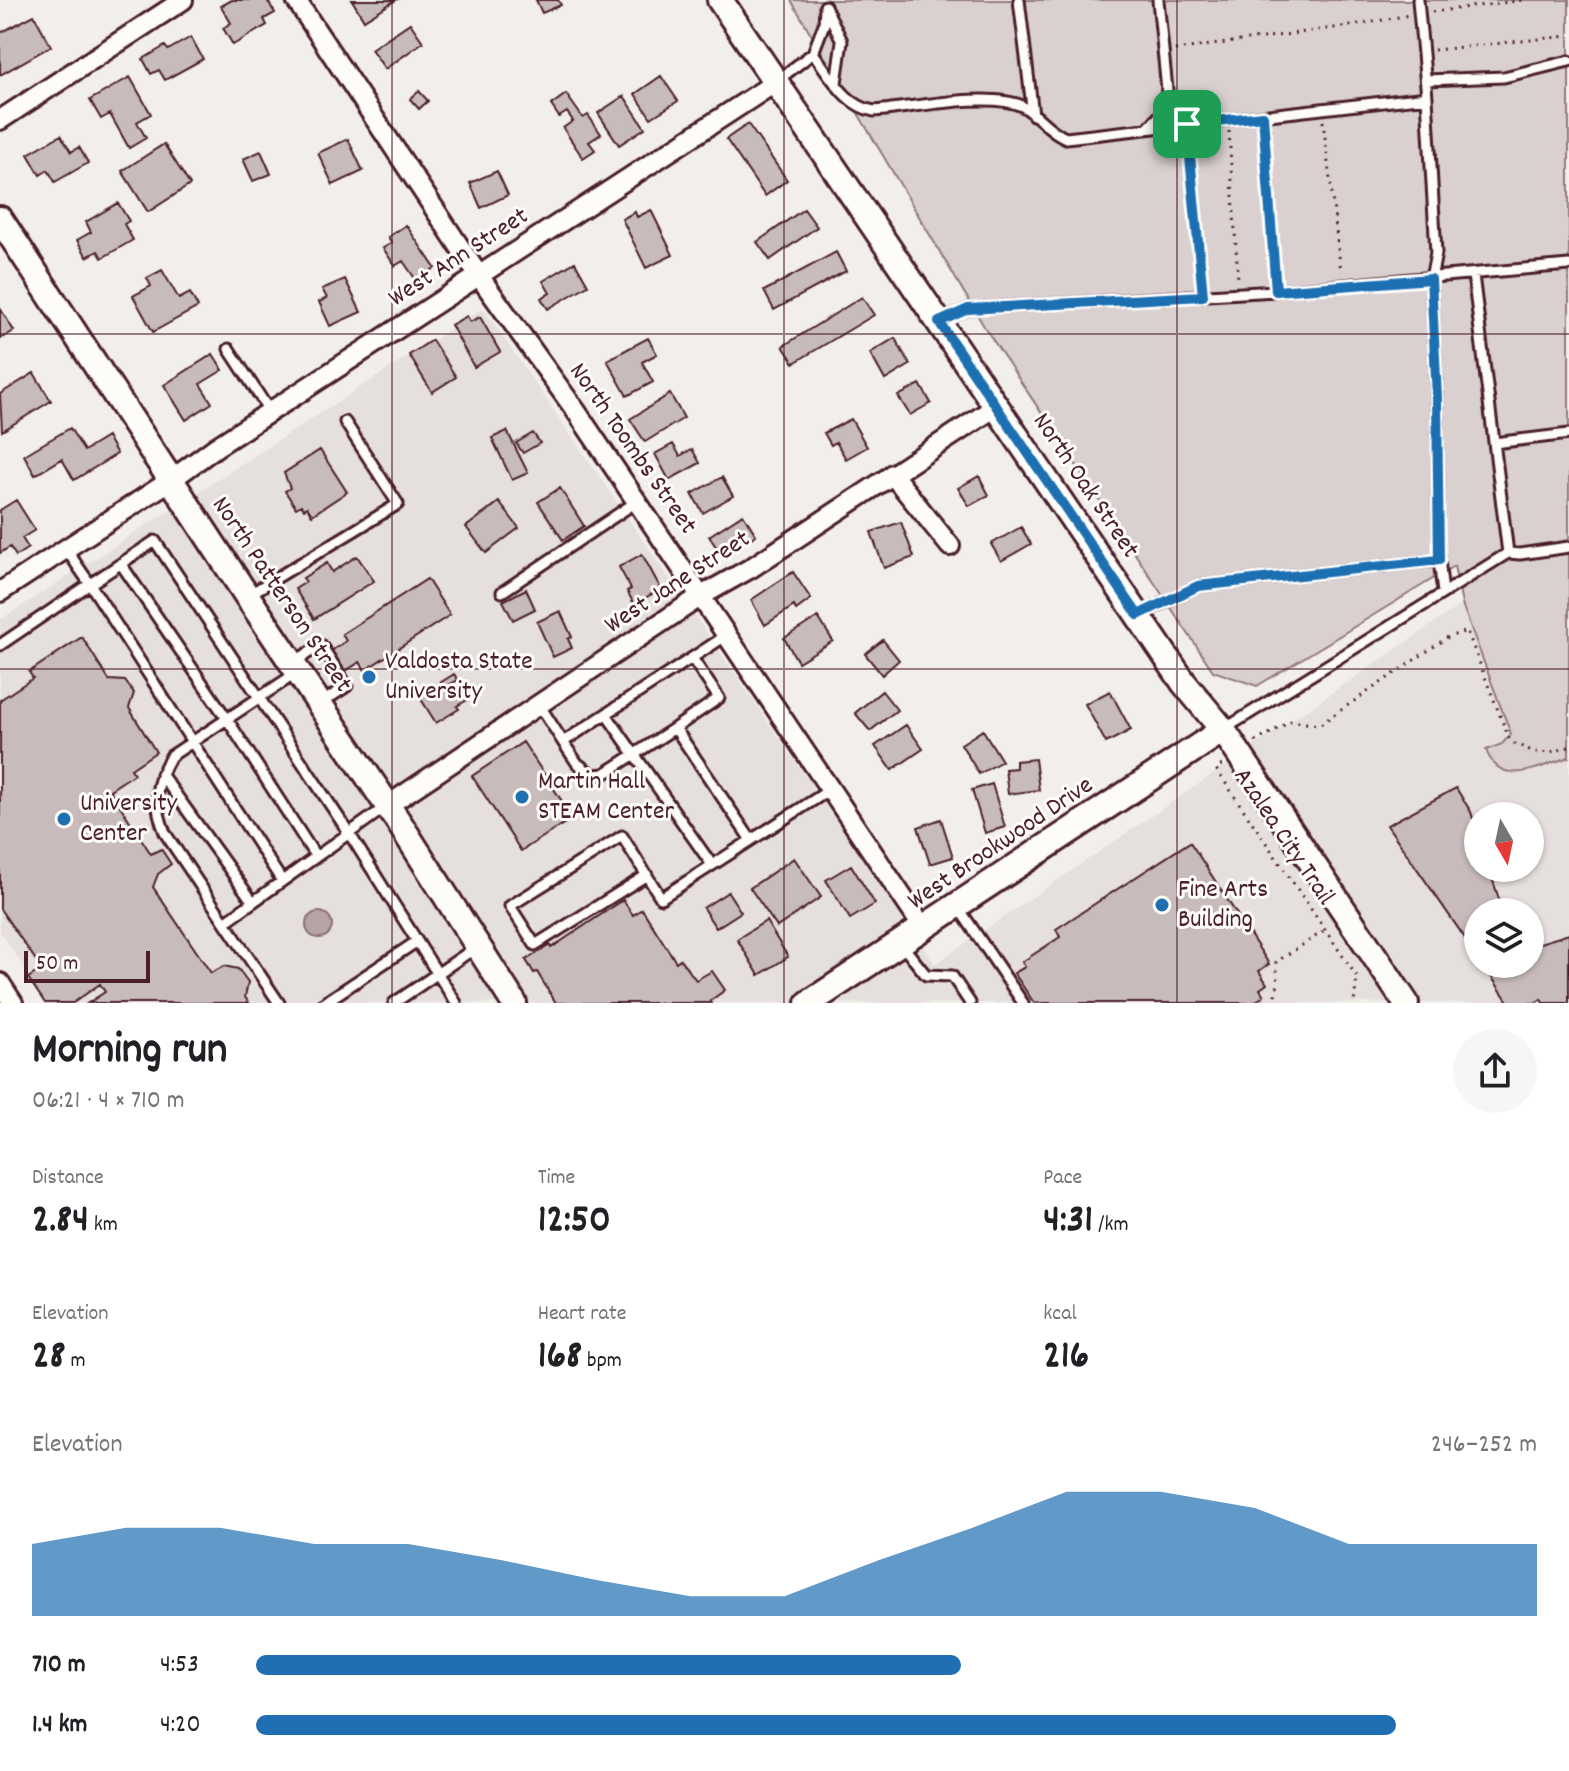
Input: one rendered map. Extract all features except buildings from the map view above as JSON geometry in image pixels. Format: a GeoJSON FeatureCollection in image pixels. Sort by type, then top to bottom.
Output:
{"type":"FeatureCollection","features":[{"type":"Feature","properties":{"kind":"main road","name":"North Oak Street"},"geometry":{"type":"LineString","coordinates":[[720,0],[1184,683],[1223,730],[1406,1003]]}},
{"type":"Feature","properties":{"kind":"main road","name":"North Patterson Street"},"geometry":{"type":"LineString","coordinates":[[0,219],[514,1003]]}},
{"type":"Feature","properties":{"kind":"main road","name":"West Brookwood Drive"},"geometry":{"type":"LineString","coordinates":[[809,1003],[1223,730]]}},
{"type":"Feature","properties":{"kind":"street"},"geometry":{"type":"LineString","coordinates":[[0,120],[183,0]]}},
{"type":"Feature","properties":{"kind":"street","name":"North Toombs Street"},"geometry":{"type":"LineString","coordinates":[[296,0],[479,276],[576,411],[924,929]]}},
{"type":"Feature","properties":{"kind":"street","name":"West Ann Street"},"geometry":{"type":"LineString","coordinates":[[0,592],[776,82]]}},
{"type":"Feature","properties":{"kind":"street","name":"West Jane Street"},"geometry":{"type":"LineString","coordinates":[[387,806],[701,596],[751,568],[997,406]]}},
{"type":"Feature","properties":{"kind":"street"},"geometry":{"type":"LineString","coordinates":[[892,474],[950,546]]}},
{"type":"Feature","properties":{"kind":"street"},"geometry":{"type":"LineString","coordinates":[[0,983],[13,1003]]}},
{"type":"Feature","properties":{"kind":"lane"},"geometry":{"type":"LineString","coordinates":[[1019,0],[1033,115]]}},
{"type":"Feature","properties":{"kind":"lane"},"geometry":{"type":"LineString","coordinates":[[1148,128],[1162,113],[1167,90],[1158,0]]}},
{"type":"Feature","properties":{"kind":"lane"},"geometry":{"type":"LineString","coordinates":[[1418,0],[1436,253],[1431,279],[1437,398],[1439,560],[1443,593]]}},
{"type":"Feature","properties":{"kind":"lane"},"geometry":{"type":"LineString","coordinates":[[776,82],[813,53],[824,24],[825,3]]}},
{"type":"Feature","properties":{"kind":"lane"},"geometry":{"type":"LineString","coordinates":[[825,3],[842,41],[836,83]]}},
{"type":"Feature","properties":{"kind":"lane"},"geometry":{"type":"LineString","coordinates":[[813,53],[851,103],[859,108],[874,111],[1002,100],[1024,107],[1055,134],[1066,138],[1427,97]]}},
{"type":"Feature","properties":{"kind":"lane"},"geometry":{"type":"LineString","coordinates":[[1426,80],[1504,77],[1569,61]]}},
{"type":"Feature","properties":{"kind":"lane"},"geometry":{"type":"LineString","coordinates":[[939,322],[968,309],[1239,294],[1569,265]]}},
{"type":"Feature","properties":{"kind":"lane"},"geometry":{"type":"LineString","coordinates":[[1473,275],[1508,553]]}},
{"type":"Feature","properties":{"kind":"lane"},"geometry":{"type":"LineString","coordinates":[[229,349],[270,412]]}},
{"type":"Feature","properties":{"kind":"lane"},"geometry":{"type":"LineString","coordinates":[[247,596],[398,504],[345,422]]}},
{"type":"Feature","properties":{"kind":"lane"},"geometry":{"type":"LineString","coordinates":[[1494,443],[1569,434]]}},
{"type":"Feature","properties":{"kind":"lane"},"geometry":{"type":"LineString","coordinates":[[502,592],[636,502]]}},
{"type":"Feature","properties":{"kind":"lane"},"geometry":{"type":"LineString","coordinates":[[0,645],[155,541],[349,833],[456,1003]]}},
{"type":"Feature","properties":{"kind":"lane"},"geometry":{"type":"LineString","coordinates":[[1223,730],[1508,553],[1569,547]]}},
{"type":"Feature","properties":{"kind":"lane"},"geometry":{"type":"LineString","coordinates":[[66,549],[282,881]]}},
{"type":"Feature","properties":{"kind":"lane"},"geometry":{"type":"LineString","coordinates":[[1138,615],[1198,586],[1439,560]]}},
{"type":"Feature","properties":{"kind":"lane"},"geometry":{"type":"LineString","coordinates":[[121,564],[316,857]]}},
{"type":"Feature","properties":{"kind":"lane"},"geometry":{"type":"LineString","coordinates":[[563,742],[727,635]]}},
{"type":"Feature","properties":{"kind":"lane"},"geometry":{"type":"LineString","coordinates":[[279,1003],[165,833],[158,814],[156,791],[171,756],[260,697],[321,645],[347,686],[320,704]]}},
{"type":"Feature","properties":{"kind":"lane"},"geometry":{"type":"LineString","coordinates":[[540,706],[577,763],[593,775],[604,774],[719,698],[692,658]]}},
{"type":"Feature","properties":{"kind":"lane"},"geometry":{"type":"LineString","coordinates":[[606,714],[712,865]]}},
{"type":"Feature","properties":{"kind":"lane"},"geometry":{"type":"LineString","coordinates":[[675,728],[751,840]]}},
{"type":"Feature","properties":{"kind":"lane"},"geometry":{"type":"LineString","coordinates":[[161,774],[253,902]]}},
{"type":"Feature","properties":{"kind":"lane"},"geometry":{"type":"LineString","coordinates":[[647,875],[535,945],[510,906],[622,836],[647,875],[661,898],[831,788]]}},
{"type":"Feature","properties":{"kind":"lane"},"geometry":{"type":"LineString","coordinates":[[225,922],[387,806]]}},
{"type":"Feature","properties":{"kind":"lane"},"geometry":{"type":"LineString","coordinates":[[958,907],[1023,1003]]}},
{"type":"Feature","properties":{"kind":"lane"},"geometry":{"type":"LineString","coordinates":[[324,1003],[416,942]]}},
{"type":"Feature","properties":{"kind":"lane"},"geometry":{"type":"LineString","coordinates":[[901,944],[926,975],[952,976],[970,1003]]}},
{"type":"Feature","properties":{"kind":"lane"},"geometry":{"type":"LineString","coordinates":[[394,1003],[478,946]]}},
{"type":"Feature","properties":{"kind":"path"},"geometry":{"type":"LineString","coordinates":[[1164,52],[1524,0]]}},
{"type":"Feature","properties":{"kind":"path"},"geometry":{"type":"LineString","coordinates":[[1423,51],[1569,36]]}},
{"type":"Feature","properties":{"kind":"path"},"geometry":{"type":"LineString","coordinates":[[1322,109],[1343,286]]}},
{"type":"Feature","properties":{"kind":"path"},"geometry":{"type":"LineString","coordinates":[[1263,116],[1276,291]]}},
{"type":"Feature","properties":{"kind":"path"},"geometry":{"type":"LineString","coordinates":[[1228,120],[1239,294]]}},
{"type":"Feature","properties":{"kind":"path"},"geometry":{"type":"LineString","coordinates":[[1187,124],[1203,296]]}},
{"type":"Feature","properties":{"kind":"path","name":"Azalea City Trail"},"geometry":{"type":"LineString","coordinates":[[1354,1003],[1357,977],[1216,769],[1291,721],[1319,725],[1448,637],[1467,631],[1510,741],[1537,754],[1569,747]]}},
{"type":"Feature","properties":{"kind":"path"},"geometry":{"type":"LineString","coordinates":[[1273,1003],[1278,984],[1276,962],[1324,931]]}},
{"type":"Feature","properties":{"kind":"shaded area"},"geometry":{"type":"Polygon","coordinates":[[[791,0],[1569,0],[1569,757],[1522,772],[1501,769],[1493,762],[1486,750],[1502,744],[1511,734],[1462,604],[1454,566],[1257,686],[1213,671],[985,328],[791,0]]]}},
{"type":"Feature","properties":{"kind":"shaded area","name":"Valdosta State University"},"geometry":{"type":"Polygon","coordinates":[[[483,308],[935,964],[1462,604],[1511,734],[1569,740],[1569,1003],[49,1003],[0,932],[0,620],[483,308]]]}},
{"type":"Feature","properties":{"kind":"shaded area"},"geometry":{"type":"Polygon","coordinates":[[[319,912],[328,916],[332,925],[328,934],[319,938],[310,934],[306,925],[310,916],[319,912]]]}},
{"type":"Feature","properties":{"kind":"place","name":"Valdosta State University"},"geometry":{"type":"Point","coordinates":[369,677]}},
{"type":"Feature","properties":{"kind":"place","name":"Martin Hall STEAM Center"},"geometry":{"type":"Point","coordinates":[522,797]}},
{"type":"Feature","properties":{"kind":"place","name":"University Center"},"geometry":{"type":"Point","coordinates":[64,819]}},
{"type":"Feature","properties":{"kind":"place","name":"Fine Arts Building"},"geometry":{"type":"Point","coordinates":[1162,905]}},
{"type":"Feature","properties":{"kind":"route"},"geometry":{"type":"LineString","coordinates":[[1263,116],[1276,291],[1431,279],[1437,398],[1439,560],[1198,586],[1138,615],[939,322],[968,309],[1203,296],[1187,124],[1263,116]]}}]}
